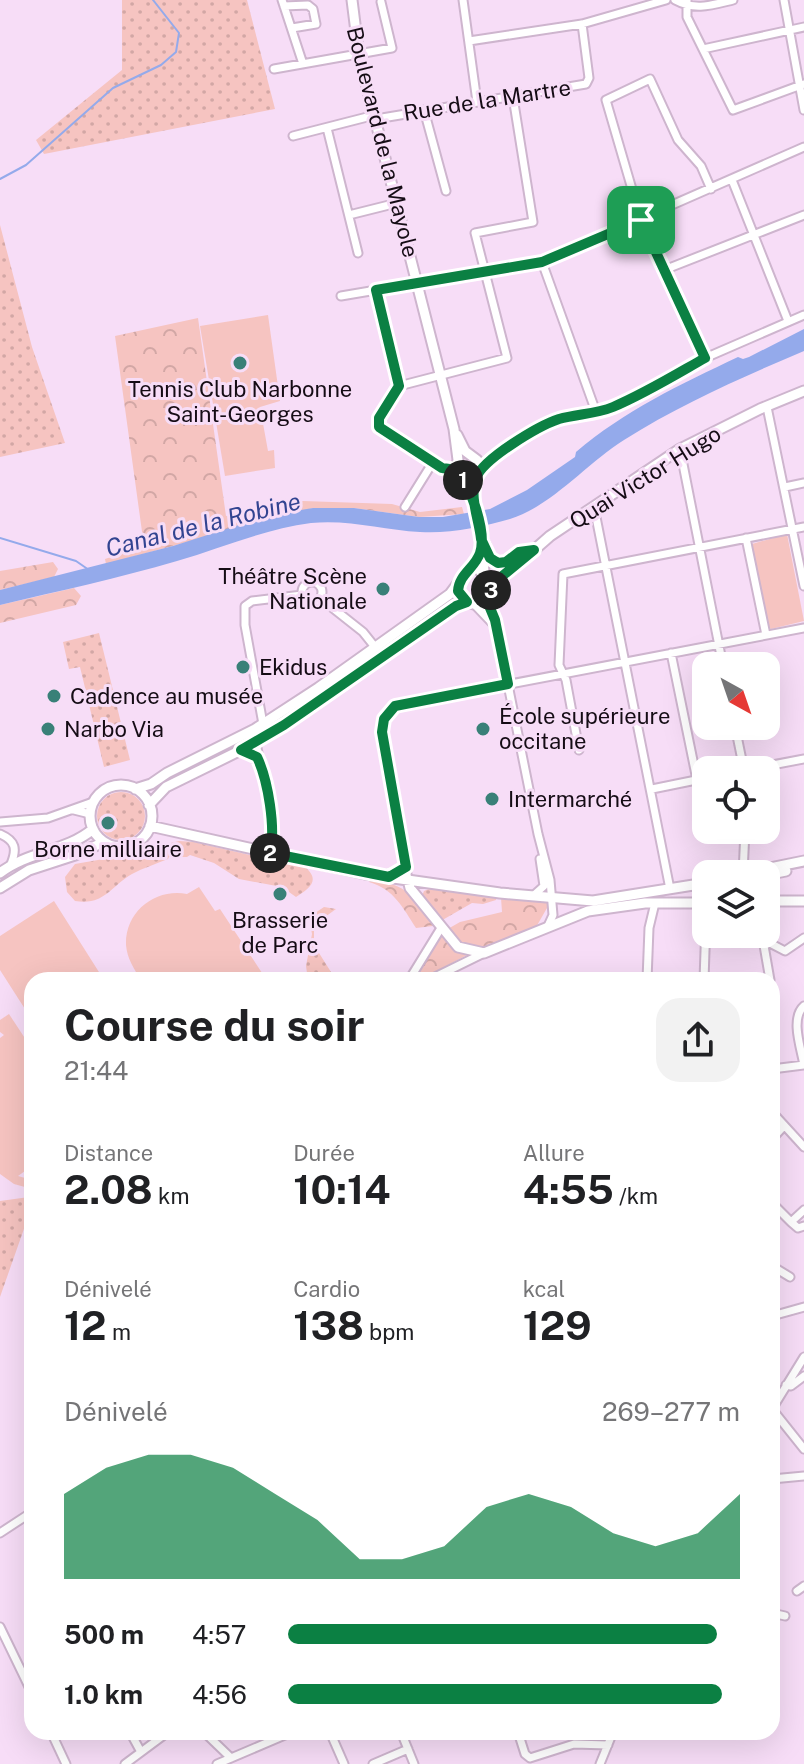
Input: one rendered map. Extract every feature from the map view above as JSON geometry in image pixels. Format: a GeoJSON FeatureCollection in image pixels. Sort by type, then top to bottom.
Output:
{"type":"FeatureCollection","features":[{"type":"Feature","properties":{"kind":"main road","name":"Boulevard de la Mayole"},"geometry":{"type":"LineString","coordinates":[[352,0],[359,56],[454,429]]}},
{"type":"Feature","properties":{"kind":"main road","name":"Quai Victor Hugo"},"geometry":{"type":"LineString","coordinates":[[485,573],[498,573],[680,449],[804,391]]}},
{"type":"Feature","properties":{"kind":"main road"},"geometry":{"type":"LineString","coordinates":[[454,429],[459,475],[474,500]]}},
{"type":"Feature","properties":{"kind":"main road"},"geometry":{"type":"LineString","coordinates":[[149,805],[166,787],[256,742],[456,606],[471,603],[490,592],[474,500],[476,465],[454,429]]}},
{"type":"Feature","properties":{"kind":"main road"},"geometry":{"type":"LineString","coordinates":[[458,460],[464,456],[476,465]]}},
{"type":"Feature","properties":{"kind":"main road"},"geometry":{"type":"LineString","coordinates":[[459,475],[469,480],[476,465]]}},
{"type":"Feature","properties":{"kind":"main road"},"geometry":{"type":"LineString","coordinates":[[481,536],[490,558],[498,563],[506,562],[519,552],[534,550]]}},
{"type":"Feature","properties":{"kind":"main road","name":"Quai Victor Hugo"},"geometry":{"type":"LineString","coordinates":[[490,592],[534,550]]}},
{"type":"Feature","properties":{"kind":"main road"},"geometry":{"type":"LineString","coordinates":[[135,789],[151,784],[273,718],[435,606],[458,586],[481,553]]}},
{"type":"Feature","properties":{"kind":"main road"},"geometry":{"type":"LineString","coordinates":[[466,573],[474,570],[485,573]]}},
{"type":"Feature","properties":{"kind":"main road"},"geometry":{"type":"LineString","coordinates":[[458,586],[460,595],[471,603]]}},
{"type":"Feature","properties":{"kind":"main road"},"geometry":{"type":"LineString","coordinates":[[121,785],[135,789],[149,805],[150,826],[146,834],[131,845],[122,847],[104,842],[93,829],[90,814],[93,802],[110,787],[121,785]]}},
{"type":"Feature","properties":{"kind":"main road"},"geometry":{"type":"LineString","coordinates":[[150,826],[389,877],[534,895],[580,900],[632,897],[692,885]]}},
{"type":"Feature","properties":{"kind":"main road"},"geometry":{"type":"LineString","coordinates":[[0,873],[11,864],[34,854],[77,842],[93,829]]}},
{"type":"Feature","properties":{"kind":"main road"},"geometry":{"type":"LineString","coordinates":[[0,888],[29,870],[104,842]]}},
{"type":"Feature","properties":{"kind":"main road"},"geometry":{"type":"LineString","coordinates":[[780,868],[804,864]]}},
{"type":"Feature","properties":{"kind":"main road"},"geometry":{"type":"LineString","coordinates":[[780,871],[804,864]]}},
{"type":"Feature","properties":{"kind":"main road"},"geometry":{"type":"LineString","coordinates":[[408,880],[420,901],[458,947],[484,953],[588,911],[613,906],[692,903]]}},
{"type":"Feature","properties":{"kind":"main road"},"geometry":{"type":"LineString","coordinates":[[420,901],[419,893],[428,883]]}},
{"type":"Feature","properties":{"kind":"main road"},"geometry":{"type":"LineString","coordinates":[[780,901],[804,901]]}},
{"type":"Feature","properties":{"kind":"street"},"geometry":{"type":"LineString","coordinates":[[463,0],[477,102]]}},
{"type":"Feature","properties":{"kind":"street"},"geometry":{"type":"LineString","coordinates":[[469,41],[582,24],[666,0]]}},
{"type":"Feature","properties":{"kind":"street"},"geometry":{"type":"LineString","coordinates":[[675,0],[704,8],[733,0]]}},
{"type":"Feature","properties":{"kind":"street"},"geometry":{"type":"LineString","coordinates":[[784,0],[802,85],[804,110]]}},
{"type":"Feature","properties":{"kind":"street"},"geometry":{"type":"LineString","coordinates":[[274,69],[392,48],[381,2]]}},
{"type":"Feature","properties":{"kind":"street"},"geometry":{"type":"LineString","coordinates":[[292,28],[316,24],[313,9],[308,5],[283,3],[303,64]]}},
{"type":"Feature","properties":{"kind":"street"},"geometry":{"type":"LineString","coordinates":[[686,3],[687,17],[733,110],[802,85]]}},
{"type":"Feature","properties":{"kind":"street","name":"Rue de la Martre"},"geometry":{"type":"LineString","coordinates":[[293,136],[375,117],[586,84],[589,78],[582,24]]}},
{"type":"Feature","properties":{"kind":"street"},"geometry":{"type":"LineString","coordinates":[[703,49],[804,27]]}},
{"type":"Feature","properties":{"kind":"street"},"geometry":{"type":"LineString","coordinates":[[705,358],[641,220],[606,100],[650,79],[678,140],[701,166],[711,189]]}},
{"type":"Feature","properties":{"kind":"street"},"geometry":{"type":"LineString","coordinates":[[459,475],[382,431],[379,418],[399,386],[507,358],[475,233],[533,222],[513,97]]}},
{"type":"Feature","properties":{"kind":"street"},"geometry":{"type":"LineString","coordinates":[[424,110],[446,191]]}},
{"type":"Feature","properties":{"kind":"street"},"geometry":{"type":"LineString","coordinates":[[327,128],[358,253]]}},
{"type":"Feature","properties":{"kind":"street"},"geometry":{"type":"LineString","coordinates":[[341,296],[542,262],[804,147]]}},
{"type":"Feature","properties":{"kind":"street"},"geometry":{"type":"LineString","coordinates":[[732,180],[788,321]]}},
{"type":"Feature","properties":{"kind":"street"},"geometry":{"type":"LineString","coordinates":[[349,215],[397,203]]}},
{"type":"Feature","properties":{"kind":"street"},"geometry":{"type":"LineString","coordinates":[[664,270],[804,215]]}},
{"type":"Feature","properties":{"kind":"street"},"geometry":{"type":"LineString","coordinates":[[542,262],[596,412]]}},
{"type":"Feature","properties":{"kind":"street"},"geometry":{"type":"LineString","coordinates":[[376,290],[399,386]]}},
{"type":"Feature","properties":{"kind":"street"},"geometry":{"type":"LineString","coordinates":[[476,465],[557,420],[612,408],[705,358],[804,315]]}},
{"type":"Feature","properties":{"kind":"street"},"geometry":{"type":"LineString","coordinates":[[767,407],[804,582]]}},
{"type":"Feature","properties":{"kind":"street"},"geometry":{"type":"LineString","coordinates":[[680,449],[720,652]]}},
{"type":"Feature","properties":{"kind":"street"},"geometry":{"type":"LineString","coordinates":[[405,507],[433,462]]}},
{"type":"Feature","properties":{"kind":"street"},"geometry":{"type":"LineString","coordinates":[[785,487],[804,483]]}},
{"type":"Feature","properties":{"kind":"street"},"geometry":{"type":"LineString","coordinates":[[594,507],[670,889]]}},
{"type":"Feature","properties":{"kind":"street"},"geometry":{"type":"LineString","coordinates":[[579,750],[559,665],[563,574],[804,527]]}},
{"type":"Feature","properties":{"kind":"street"},"geometry":{"type":"LineString","coordinates":[[746,538],[766,635]]}},
{"type":"Feature","properties":{"kind":"street"},"geometry":{"type":"LineString","coordinates":[[302,595],[304,586],[315,582],[321,589],[320,598]]}},
{"type":"Feature","properties":{"kind":"street"},"geometry":{"type":"LineString","coordinates":[[490,592],[488,603],[496,627],[552,895],[553,915],[548,926]]}},
{"type":"Feature","properties":{"kind":"street"},"geometry":{"type":"LineString","coordinates":[[302,595],[309,602],[320,598]]}},
{"type":"Feature","properties":{"kind":"street"},"geometry":{"type":"LineString","coordinates":[[263,724],[245,625],[245,606],[252,601],[302,595]]}},
{"type":"Feature","properties":{"kind":"street"},"geometry":{"type":"LineString","coordinates":[[320,598],[363,632],[375,647]]}},
{"type":"Feature","properties":{"kind":"street"},"geometry":{"type":"LineString","coordinates":[[471,603],[496,627]]}},
{"type":"Feature","properties":{"kind":"street"},"geometry":{"type":"LineString","coordinates":[[408,880],[382,732],[384,719],[395,706],[804,628]]}},
{"type":"Feature","properties":{"kind":"street"},"geometry":{"type":"LineString","coordinates":[[671,653],[696,756]]}},
{"type":"Feature","properties":{"kind":"street"},"geometry":{"type":"LineString","coordinates":[[260,707],[273,718]]}},
{"type":"Feature","properties":{"kind":"street"},"geometry":{"type":"LineString","coordinates":[[256,742],[274,839],[270,853]]}},
{"type":"Feature","properties":{"kind":"street"},"geometry":{"type":"LineString","coordinates":[[241,750],[257,757]]}},
{"type":"Feature","properties":{"kind":"street"},"geometry":{"type":"LineString","coordinates":[[780,763],[804,759]]}},
{"type":"Feature","properties":{"kind":"street"},"geometry":{"type":"LineString","coordinates":[[652,789],[692,781]]}},
{"type":"Feature","properties":{"kind":"street"},"geometry":{"type":"LineString","coordinates":[[0,822],[46,818],[93,802]]}},
{"type":"Feature","properties":{"kind":"street"},"geometry":{"type":"LineString","coordinates":[[74,810],[90,814]]}},
{"type":"Feature","properties":{"kind":"street"},"geometry":{"type":"LineString","coordinates":[[0,834],[11,839],[15,845],[16,852],[11,864]]}},
{"type":"Feature","properties":{"kind":"street"},"geometry":{"type":"LineString","coordinates":[[534,895],[541,892],[544,886],[541,845]]}},
{"type":"Feature","properties":{"kind":"street"},"geometry":{"type":"LineString","coordinates":[[389,877],[406,867]]}},
{"type":"Feature","properties":{"kind":"street"},"geometry":{"type":"LineString","coordinates":[[406,867],[428,883]]}},
{"type":"Feature","properties":{"kind":"street"},"geometry":{"type":"LineString","coordinates":[[647,972],[649,928],[655,903]]}},
{"type":"Feature","properties":{"kind":"street"},"geometry":{"type":"LineString","coordinates":[[414,972],[441,928]]}},
{"type":"Feature","properties":{"kind":"street"},"geometry":{"type":"LineString","coordinates":[[780,948],[785,951],[804,938]]}},
{"type":"Feature","properties":{"kind":"street"},"geometry":{"type":"LineString","coordinates":[[704,972],[705,948]]}},
{"type":"Feature","properties":{"kind":"street"},"geometry":{"type":"LineString","coordinates":[[765,948],[769,972]]}},
{"type":"Feature","properties":{"kind":"street"},"geometry":{"type":"LineString","coordinates":[[445,972],[484,953]]}},
{"type":"Feature","properties":{"kind":"street"},"geometry":{"type":"LineString","coordinates":[[780,1068],[804,1065],[796,1018],[804,1006]]}},
{"type":"Feature","properties":{"kind":"street"},"geometry":{"type":"LineString","coordinates":[[780,1121],[804,1147]]}},
{"type":"Feature","properties":{"kind":"street"},"geometry":{"type":"LineString","coordinates":[[780,1130],[784,1126]]}},
{"type":"Feature","properties":{"kind":"street"},"geometry":{"type":"LineString","coordinates":[[791,1222],[804,1210]]}},
{"type":"Feature","properties":{"kind":"street"},"geometry":{"type":"LineString","coordinates":[[780,1211],[798,1228],[804,1226]]}},
{"type":"Feature","properties":{"kind":"street"},"geometry":{"type":"LineString","coordinates":[[780,1271],[790,1277]]}},
{"type":"Feature","properties":{"kind":"street"},"geometry":{"type":"LineString","coordinates":[[780,1314],[803,1308]]}},
{"type":"Feature","properties":{"kind":"street"},"geometry":{"type":"LineString","coordinates":[[780,1395],[804,1357]]}},
{"type":"Feature","properties":{"kind":"street"},"geometry":{"type":"LineString","coordinates":[[786,1385],[791,1386],[804,1376]]}},
{"type":"Feature","properties":{"kind":"street"},"geometry":{"type":"LineString","coordinates":[[780,1419],[804,1449]]}},
{"type":"Feature","properties":{"kind":"street"},"geometry":{"type":"LineString","coordinates":[[780,1478],[804,1476]]}},
{"type":"Feature","properties":{"kind":"street"},"geometry":{"type":"LineString","coordinates":[[0,1533],[24,1517]]}},
{"type":"Feature","properties":{"kind":"street"},"geometry":{"type":"LineString","coordinates":[[780,1615],[785,1616]]}},
{"type":"Feature","properties":{"kind":"street"},"geometry":{"type":"LineString","coordinates":[[0,1627],[24,1676]]}},
{"type":"Feature","properties":{"kind":"street"},"geometry":{"type":"LineString","coordinates":[[55,1740],[66,1764]]}},
{"type":"Feature","properties":{"kind":"street"},"geometry":{"type":"LineString","coordinates":[[134,1740],[141,1752]]}},
{"type":"Feature","properties":{"kind":"street"},"geometry":{"type":"LineString","coordinates":[[125,1764],[157,1740]]}},
{"type":"Feature","properties":{"kind":"street"},"geometry":{"type":"LineString","coordinates":[[212,1740],[231,1758]]}},
{"type":"Feature","properties":{"kind":"street"},"geometry":{"type":"LineString","coordinates":[[217,1764],[273,1740]]}},
{"type":"Feature","properties":{"kind":"street"},"geometry":{"type":"LineString","coordinates":[[334,1740],[344,1764]]}},
{"type":"Feature","properties":{"kind":"street"},"geometry":{"type":"LineString","coordinates":[[404,1740],[414,1764]]}},
{"type":"Feature","properties":{"kind":"street"},"geometry":{"type":"LineString","coordinates":[[521,1740],[525,1754],[530,1758],[574,1744],[608,1745]]}},
{"type":"Feature","properties":{"kind":"street"},"geometry":{"type":"LineString","coordinates":[[600,1764],[610,1740]]}},
{"type":"Feature","properties":{"kind":"street"},"geometry":{"type":"LineString","coordinates":[[373,1764],[408,1749]]}},
{"type":"Feature","properties":{"kind":"green space"},"geometry":{"type":"Polygon","coordinates":[[[122,0],[247,0],[275,109],[44,154],[36,140],[122,70],[122,0]]]}},
{"type":"Feature","properties":{"kind":"green space"},"geometry":{"type":"Polygon","coordinates":[[[0,225],[32,347],[65,443],[0,457],[0,225]]]}},
{"type":"Feature","properties":{"kind":"green space","name":"Tennis Club Narbonne Saint-Georges"},"geometry":{"type":"Polygon","coordinates":[[[268,315],[280,401],[260,407],[268,451],[274,450],[275,468],[225,476],[200,326],[268,315]]]}},
{"type":"Feature","properties":{"kind":"green space"},"geometry":{"type":"Polygon","coordinates":[[[198,318],[226,516],[303,501],[392,504],[420,512],[462,507],[464,514],[419,517],[354,508],[313,508],[106,564],[105,559],[144,546],[115,336],[198,318]]]}},
{"type":"Feature","properties":{"kind":"green space"},"geometry":{"type":"Polygon","coordinates":[[[787,534],[804,621],[771,629],[752,544],[787,534]]]}},
{"type":"Feature","properties":{"kind":"green space"},"geometry":{"type":"Polygon","coordinates":[[[53,562],[58,569],[54,577],[0,590],[0,571],[53,562]]]}},
{"type":"Feature","properties":{"kind":"green space"},"geometry":{"type":"Polygon","coordinates":[[[74,588],[81,596],[76,605],[0,623],[0,605],[74,588]]]}},
{"type":"Feature","properties":{"kind":"green space"},"geometry":{"type":"Polygon","coordinates":[[[99,633],[130,760],[104,767],[80,667],[69,669],[63,642],[99,633]]]}},
{"type":"Feature","properties":{"kind":"green space"},"geometry":{"type":"Polygon","coordinates":[[[121,792],[138,799],[145,816],[138,833],[121,840],[104,833],[97,816],[104,799],[121,792]]]}},
{"type":"Feature","properties":{"kind":"green space"},"geometry":{"type":"Polygon","coordinates":[[[179,841],[306,868],[313,881],[296,897],[282,887],[239,879],[214,863],[190,855],[169,857],[136,872],[93,901],[75,901],[67,892],[65,877],[75,864],[179,841]]]}},
{"type":"Feature","properties":{"kind":"green space"},"geometry":{"type":"Polygon","coordinates":[[[372,879],[409,894],[433,926],[416,928],[397,900],[385,889],[369,882],[372,879]]]}},
{"type":"Feature","properties":{"kind":"green space"},"geometry":{"type":"Polygon","coordinates":[[[199,887],[215,911],[220,909],[261,972],[136,972],[126,945],[127,933],[137,912],[144,904],[164,895],[187,894],[199,887]]]}},
{"type":"Feature","properties":{"kind":"green space"},"geometry":{"type":"Polygon","coordinates":[[[431,888],[497,895],[496,900],[472,903],[439,922],[422,896],[424,891],[431,888]]]}},
{"type":"Feature","properties":{"kind":"green space"},"geometry":{"type":"Polygon","coordinates":[[[501,898],[548,899],[547,908],[535,929],[482,951],[460,946],[446,930],[460,922],[502,912],[501,898]]]}},
{"type":"Feature","properties":{"kind":"green space"},"geometry":{"type":"Polygon","coordinates":[[[54,901],[99,972],[24,972],[24,1008],[0,970],[0,936],[54,901]]]}},
{"type":"Feature","properties":{"kind":"green space"},"geometry":{"type":"Polygon","coordinates":[[[324,907],[336,909],[314,925],[314,945],[331,972],[307,972],[312,934],[309,917],[324,907]]]}},
{"type":"Feature","properties":{"kind":"green space"},"geometry":{"type":"Polygon","coordinates":[[[440,931],[456,950],[467,955],[435,972],[417,972],[440,931]]]}},
{"type":"Feature","properties":{"kind":"green space"},"geometry":{"type":"Polygon","coordinates":[[[9,1014],[24,1037],[24,1172],[18,1176],[24,1178],[24,1187],[0,1174],[0,1038],[4,1035],[0,1032],[0,1020],[9,1014]]]}},
{"type":"Feature","properties":{"kind":"green space"},"geometry":{"type":"Polygon","coordinates":[[[24,1198],[24,1229],[0,1297],[0,1201],[24,1198]]]}},
{"type":"Feature","properties":{"kind":"water"},"geometry":{"type":"Polygon","coordinates":[[[804,329],[804,351],[712,392],[646,427],[610,449],[555,494],[510,519],[442,532],[406,531],[339,522],[311,523],[260,534],[155,567],[0,605],[0,590],[173,546],[270,515],[313,508],[354,508],[419,517],[443,517],[490,509],[527,490],[575,457],[576,452],[594,437],[654,399],[695,377],[738,357],[749,357],[804,329]]]}},
{"type":"Feature","properties":{"kind":"waterway"},"geometry":{"type":"LineString","coordinates":[[0,179],[26,165],[113,88],[161,65],[176,52],[179,33],[153,0]]}},
{"type":"Feature","properties":{"kind":"waterway"},"geometry":{"type":"LineString","coordinates":[[0,538],[76,561],[89,570]]}},
{"type":"Feature","properties":{"kind":"place","name":"Tennis Club Narbonne Saint-Georges"},"geometry":{"type":"Point","coordinates":[240,363]}},
{"type":"Feature","properties":{"kind":"place","name":"Théâtre Scène Nationale"},"geometry":{"type":"Point","coordinates":[383,589]}},
{"type":"Feature","properties":{"kind":"place","name":"Ekidus"},"geometry":{"type":"Point","coordinates":[243,667]}},
{"type":"Feature","properties":{"kind":"place","name":"Cadence au musée"},"geometry":{"type":"Point","coordinates":[54,696]}},
{"type":"Feature","properties":{"kind":"place","name":"Narbo Via"},"geometry":{"type":"Point","coordinates":[48,729]}},
{"type":"Feature","properties":{"kind":"place","name":"École supérieure occitane"},"geometry":{"type":"Point","coordinates":[483,729]}},
{"type":"Feature","properties":{"kind":"place","name":"Intermarché"},"geometry":{"type":"Point","coordinates":[492,799]}},
{"type":"Feature","properties":{"kind":"place","name":"Borne milliaire"},"geometry":{"type":"Point","coordinates":[108,823]}},
{"type":"Feature","properties":{"kind":"place","name":"Brasserie de Parc"},"geometry":{"type":"Point","coordinates":[280,894]}},
{"type":"Feature","properties":{"kind":"route"},"geometry":{"type":"LineString","coordinates":[[641,220],[542,262],[376,290],[399,386],[379,418],[379,427],[442,468],[453,470],[462,479],[473,496],[481,553],[459,581],[458,591],[467,602],[456,606],[284,725],[241,750],[257,757],[263,770],[274,839],[270,853],[389,877],[406,867],[382,732],[384,719],[395,706],[508,684],[489,597],[492,587],[501,577],[534,550],[519,552],[504,563],[496,563],[490,558],[481,539],[473,496],[480,469],[499,452],[557,420],[612,408],[705,358],[641,220]]}},
{"type":"Feature","properties":{"kind":"water label","name":"Canal de la Robine"},"geometry":{"type":"Point","coordinates":[203,524]}}]}
